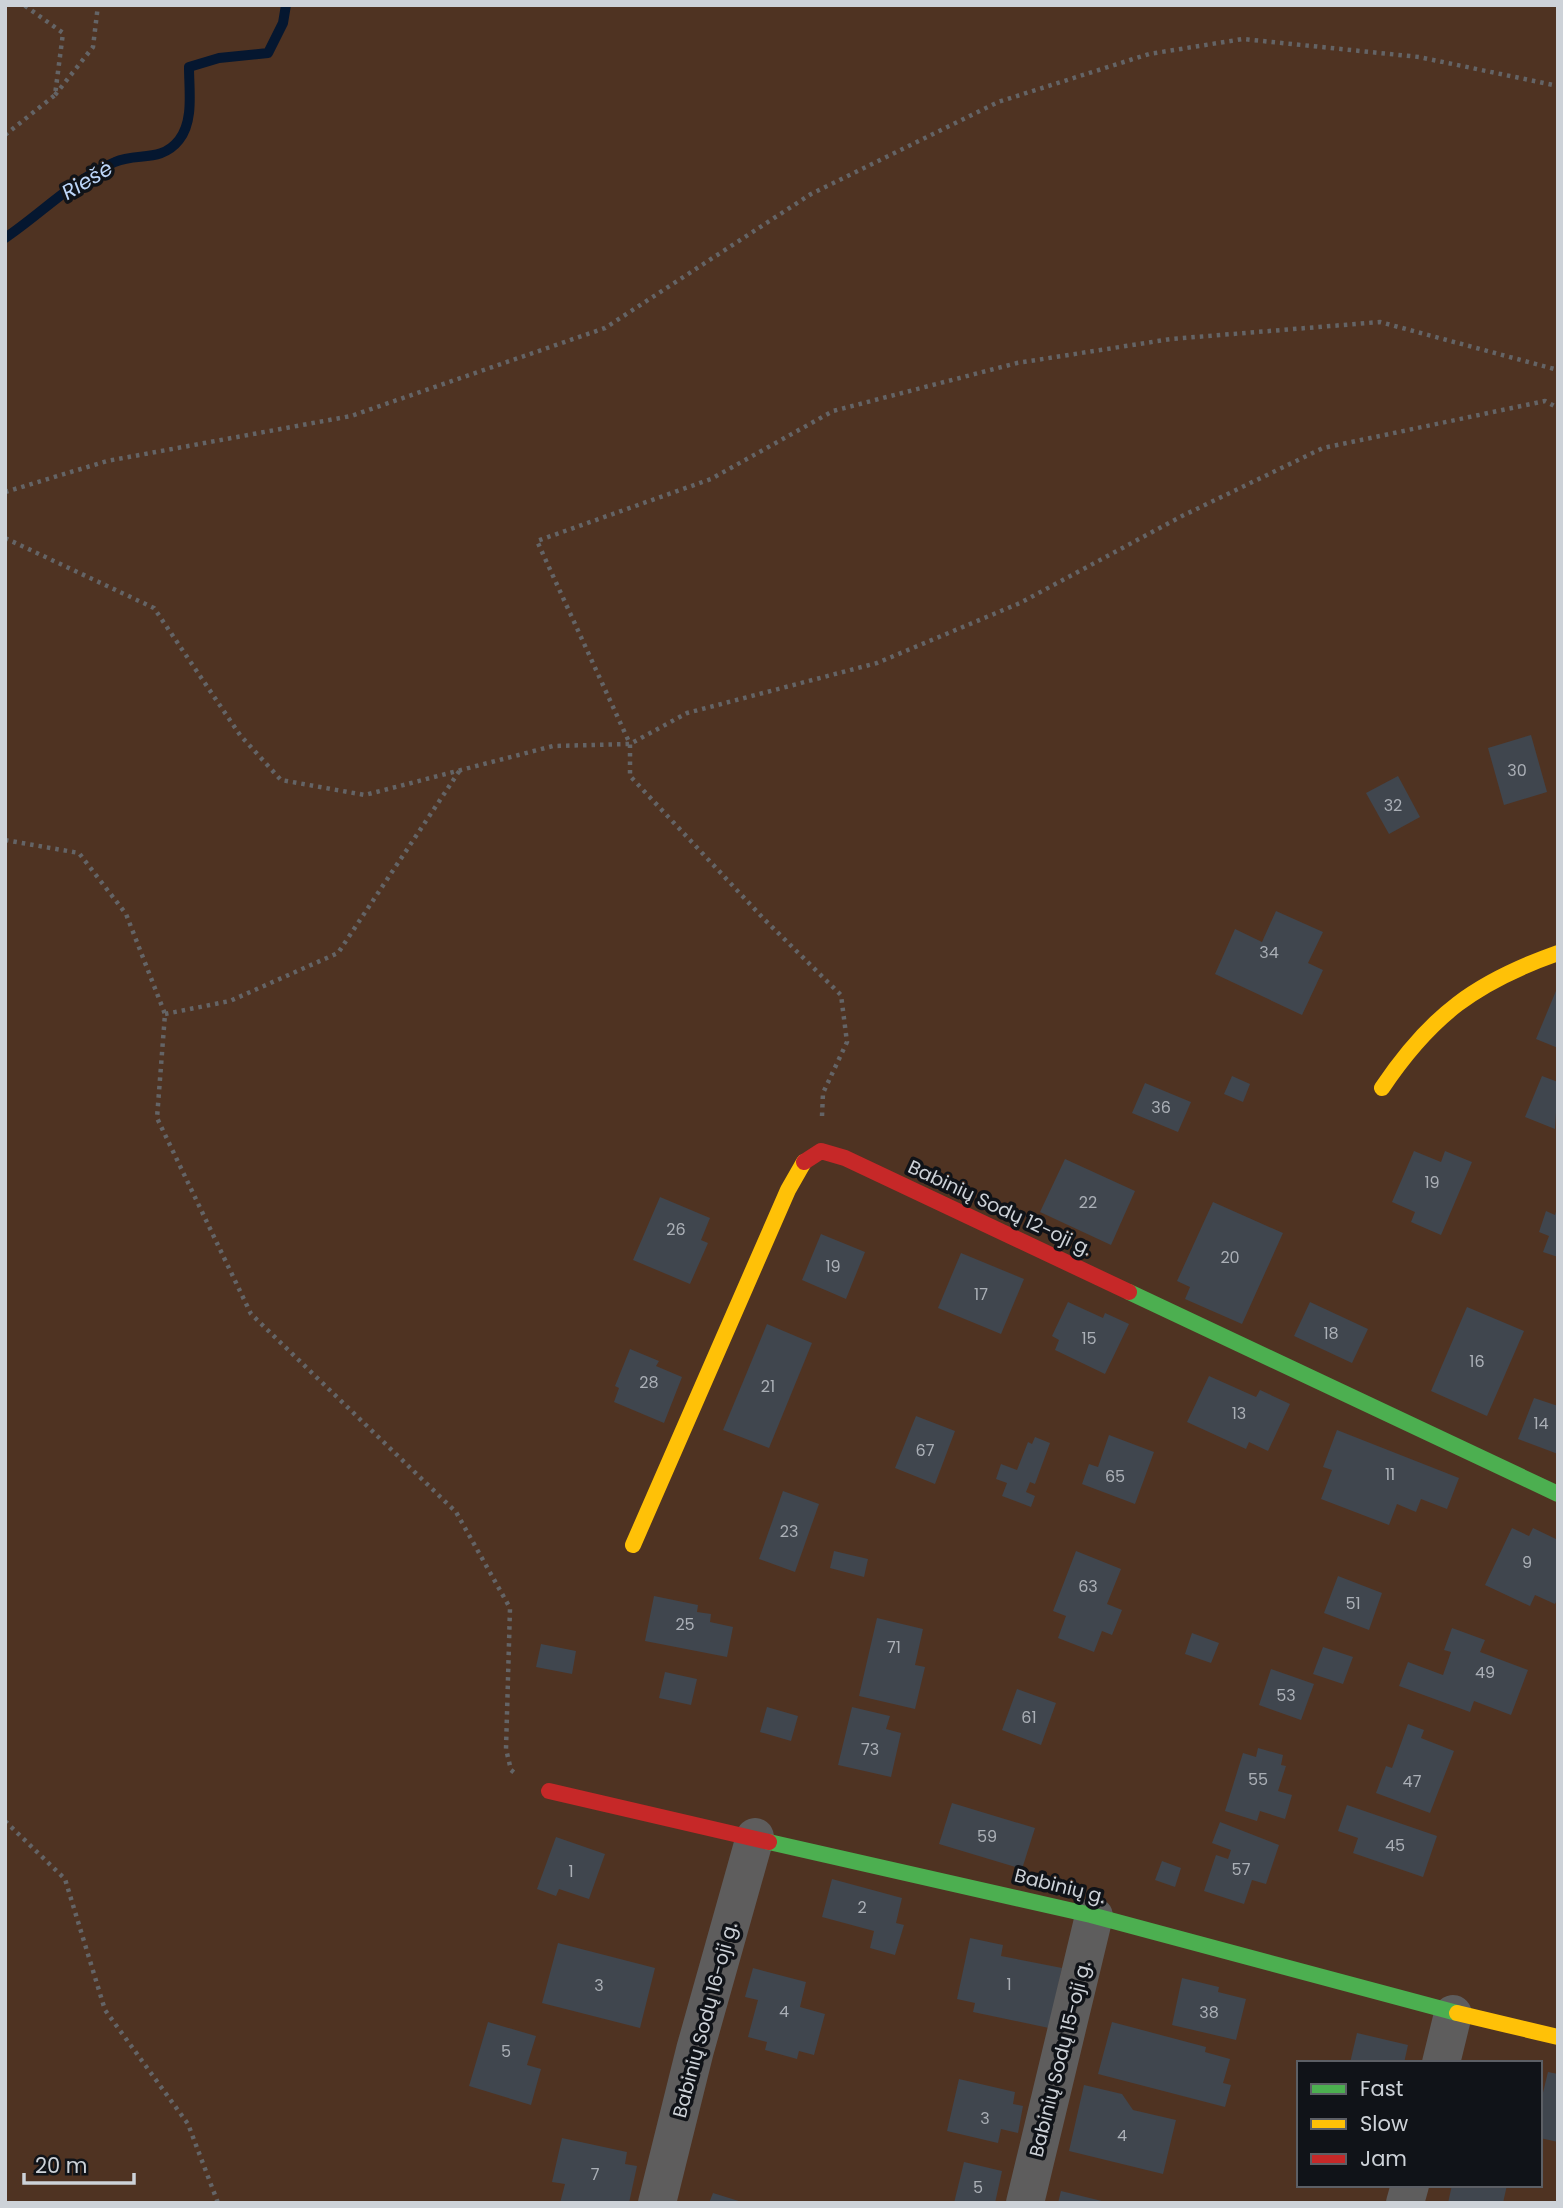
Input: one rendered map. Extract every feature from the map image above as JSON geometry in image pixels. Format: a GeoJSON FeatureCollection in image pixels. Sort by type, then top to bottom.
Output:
{"type":"FeatureCollection","features":[{"type":"Feature","properties":{"kind":"street"},"geometry":{"type":"LineString","coordinates":[[1382,1087],[1405,1051],[1430,1023],[1474,988],[1520,965],[1558,953]]}},
{"type":"Feature","properties":{"kind":"street","name":"Babinių Sodų 12-oji g."},"geometry":{"type":"LineString","coordinates":[[821,1152],[845,1158],[1558,1494]]}},
{"type":"Feature","properties":{"kind":"street"},"geometry":{"type":"LineString","coordinates":[[633,1545],[788,1191],[804,1161],[821,1152]]}},
{"type":"Feature","properties":{"kind":"street","name":"Babinių g."},"geometry":{"type":"LineString","coordinates":[[550,1791],[1094,1916],[1258,1958],[1453,2014],[1558,2037]]}},
{"type":"Feature","properties":{"kind":"street","name":"Babinių Sodų 16-oji g."},"geometry":{"type":"LineString","coordinates":[[657,2203],[695,2050],[755,1837]]}},
{"type":"Feature","properties":{"kind":"street","name":"Babinių Sodų 15-oji g."},"geometry":{"type":"LineString","coordinates":[[1026,2203],[1094,1916]]}},
{"type":"Feature","properties":{"kind":"street"},"geometry":{"type":"LineString","coordinates":[[1441,2061],[1453,2014]]}},
{"type":"Feature","properties":{"kind":"path"},"geometry":{"type":"LineString","coordinates":[[24,5],[63,33],[55,95]]}},
{"type":"Feature","properties":{"kind":"path"},"geometry":{"type":"LineString","coordinates":[[5,135],[55,95],[93,47],[99,5]]}},
{"type":"Feature","properties":{"kind":"path"},"geometry":{"type":"LineString","coordinates":[[5,492],[107,461],[351,416],[604,328],[811,194],[998,102],[1149,54],[1243,39],[1419,57],[1558,86]]}},
{"type":"Feature","properties":{"kind":"path"},"geometry":{"type":"LineString","coordinates":[[821,1152],[823,1093],[847,1042],[841,995],[763,918],[630,776],[629,744],[537,541],[711,479],[833,411],[1017,363],[1171,340],[1380,322],[1558,370]]}},
{"type":"Feature","properties":{"kind":"path"},"geometry":{"type":"LineString","coordinates":[[5,538],[154,608],[240,735],[282,780],[365,795],[553,746],[629,744],[687,713],[877,663],[1020,603],[1182,516],[1324,448],[1545,401],[1558,408]]}},
{"type":"Feature","properties":{"kind":"path"},"geometry":{"type":"LineString","coordinates":[[165,1014],[230,1001],[338,953],[460,770]]}},
{"type":"Feature","properties":{"kind":"path"},"geometry":{"type":"LineString","coordinates":[[5,840],[79,853],[126,914],[165,1014],[156,1118],[251,1314],[456,1511],[510,1608],[506,1749],[510,1770],[531,1786],[550,1791]]}},
{"type":"Feature","properties":{"kind":"path"},"geometry":{"type":"LineString","coordinates":[[5,1821],[65,1880],[105,2010],[188,2124],[218,2203]]}},
{"type":"Feature","properties":{"kind":"shaded area"},"geometry":{"type":"Polygon","coordinates":[[[5,5],[1558,5],[1558,2203],[5,2203],[5,5]]]}},
{"type":"Feature","properties":{"kind":"building"},"geometry":{"type":"Polygon","coordinates":[[[1531,735],[1547,792],[1504,805],[1488,748],[1531,735]]]}},
{"type":"Feature","properties":{"kind":"building"},"geometry":{"type":"Polygon","coordinates":[[[1398,776],[1420,817],[1389,834],[1366,793],[1398,776]]]}},
{"type":"Feature","properties":{"kind":"building"},"geometry":{"type":"Polygon","coordinates":[[[1276,911],[1323,932],[1308,963],[1323,970],[1302,1015],[1215,974],[1235,929],[1262,942],[1276,911]]]}},
{"type":"Feature","properties":{"kind":"building"},"geometry":{"type":"Polygon","coordinates":[[[1558,986],[1558,1048],[1536,1039],[1558,986]]]}},
{"type":"Feature","properties":{"kind":"building"},"geometry":{"type":"Polygon","coordinates":[[[1232,1076],[1250,1084],[1243,1102],[1224,1094],[1232,1076]]]}},
{"type":"Feature","properties":{"kind":"building"},"geometry":{"type":"Polygon","coordinates":[[[1542,1076],[1558,1082],[1555,1129],[1525,1117],[1542,1076]]]}},
{"type":"Feature","properties":{"kind":"building"},"geometry":{"type":"Polygon","coordinates":[[[1145,1083],[1191,1102],[1178,1132],[1132,1113],[1145,1083]]]}},
{"type":"Feature","properties":{"kind":"building"},"geometry":{"type":"Polygon","coordinates":[[[1414,1151],[1441,1162],[1445,1151],[1472,1162],[1441,1235],[1411,1222],[1415,1212],[1392,1202],[1414,1151]]]}},
{"type":"Feature","properties":{"kind":"building"},"geometry":{"type":"Polygon","coordinates":[[[1065,1159],[1135,1191],[1111,1245],[1040,1212],[1065,1159]]]}},
{"type":"Feature","properties":{"kind":"building"},"geometry":{"type":"Polygon","coordinates":[[[660,1197],[710,1218],[701,1240],[708,1243],[690,1284],[633,1260],[660,1197]]]}},
{"type":"Feature","properties":{"kind":"building"},"geometry":{"type":"Polygon","coordinates":[[[1213,1202],[1283,1233],[1242,1324],[1185,1299],[1190,1287],[1177,1281],[1213,1202]]]}},
{"type":"Feature","properties":{"kind":"building"},"geometry":{"type":"Polygon","coordinates":[[[1557,1208],[1558,1257],[1543,1252],[1549,1236],[1539,1232],[1546,1211],[1555,1215],[1557,1208]]]}},
{"type":"Feature","properties":{"kind":"building"},"geometry":{"type":"Polygon","coordinates":[[[821,1234],[865,1252],[846,1299],[802,1280],[821,1234]]]}},
{"type":"Feature","properties":{"kind":"building"},"geometry":{"type":"Polygon","coordinates":[[[961,1253],[1024,1279],[1001,1334],[938,1308],[961,1253]]]}},
{"type":"Feature","properties":{"kind":"building"},"geometry":{"type":"Polygon","coordinates":[[[1068,1302],[1103,1318],[1105,1313],[1129,1324],[1105,1374],[1055,1350],[1059,1340],[1052,1336],[1068,1302]]]}},
{"type":"Feature","properties":{"kind":"building"},"geometry":{"type":"Polygon","coordinates":[[[1310,1302],[1368,1329],[1352,1363],[1294,1336],[1310,1302]]]}},
{"type":"Feature","properties":{"kind":"building"},"geometry":{"type":"Polygon","coordinates":[[[1467,1307],[1524,1331],[1487,1416],[1431,1391],[1467,1307]]]}},
{"type":"Feature","properties":{"kind":"building"},"geometry":{"type":"Polygon","coordinates":[[[767,1324],[812,1343],[769,1448],[723,1430],[767,1324]]]}},
{"type":"Feature","properties":{"kind":"building"},"geometry":{"type":"Polygon","coordinates":[[[630,1349],[659,1361],[656,1366],[682,1377],[664,1423],[614,1402],[619,1388],[615,1386],[630,1349]]]}},
{"type":"Feature","properties":{"kind":"building"},"geometry":{"type":"Polygon","coordinates":[[[1209,1376],[1256,1397],[1260,1390],[1290,1404],[1268,1451],[1249,1442],[1246,1449],[1187,1422],[1209,1376]]]}},
{"type":"Feature","properties":{"kind":"building"},"geometry":{"type":"Polygon","coordinates":[[[1534,1398],[1558,1406],[1558,1454],[1518,1439],[1534,1398]]]}},
{"type":"Feature","properties":{"kind":"building"},"geometry":{"type":"Polygon","coordinates":[[[916,1416],[955,1431],[935,1484],[895,1468],[916,1416]]]}},
{"type":"Feature","properties":{"kind":"building"},"geometry":{"type":"Polygon","coordinates":[[[1337,1430],[1459,1478],[1447,1509],[1421,1499],[1416,1512],[1397,1504],[1389,1525],[1321,1499],[1332,1470],[1323,1467],[1337,1430]]]}},
{"type":"Feature","properties":{"kind":"building"},"geometry":{"type":"Polygon","coordinates":[[[1109,1435],[1154,1452],[1135,1504],[1082,1484],[1089,1464],[1098,1467],[1109,1435]]]}},
{"type":"Feature","properties":{"kind":"building"},"geometry":{"type":"Polygon","coordinates":[[[1035,1437],[1050,1443],[1035,1484],[1030,1482],[1026,1492],[1035,1496],[1031,1507],[1002,1496],[1007,1483],[996,1479],[1001,1464],[1017,1470],[1028,1442],[1032,1444],[1035,1437]]]}},
{"type":"Feature","properties":{"kind":"building"},"geometry":{"type":"Polygon","coordinates":[[[783,1491],[819,1504],[795,1572],[759,1559],[783,1491]]]}},
{"type":"Feature","properties":{"kind":"building"},"geometry":{"type":"Polygon","coordinates":[[[1512,1528],[1529,1536],[1533,1528],[1558,1540],[1558,1597],[1555,1604],[1535,1595],[1530,1606],[1485,1585],[1512,1528]]]}},
{"type":"Feature","properties":{"kind":"building"},"geometry":{"type":"Polygon","coordinates":[[[834,1551],[868,1559],[864,1577],[830,1568],[834,1551]]]}},
{"type":"Feature","properties":{"kind":"building"},"geometry":{"type":"Polygon","coordinates":[[[1076,1551],[1121,1569],[1107,1604],[1122,1610],[1112,1635],[1102,1631],[1094,1652],[1058,1638],[1066,1616],[1053,1611],[1076,1551]]]}},
{"type":"Feature","properties":{"kind":"building"},"geometry":{"type":"Polygon","coordinates":[[[1338,1576],[1382,1593],[1369,1630],[1324,1613],[1338,1576]]]}},
{"type":"Feature","properties":{"kind":"building"},"geometry":{"type":"Polygon","coordinates":[[[654,1596],[698,1605],[697,1612],[711,1614],[710,1622],[733,1627],[727,1657],[645,1641],[654,1596]]]}},
{"type":"Feature","properties":{"kind":"building"},"geometry":{"type":"Polygon","coordinates":[[[877,1618],[923,1629],[915,1665],[925,1667],[915,1709],[859,1696],[877,1618]]]}},
{"type":"Feature","properties":{"kind":"building"},"geometry":{"type":"Polygon","coordinates":[[[1452,1628],[1485,1640],[1480,1652],[1528,1670],[1511,1715],[1474,1701],[1470,1712],[1399,1686],[1408,1662],[1443,1675],[1451,1652],[1444,1650],[1452,1628]]]}},
{"type":"Feature","properties":{"kind":"building"},"geometry":{"type":"Polygon","coordinates":[[[1192,1633],[1219,1643],[1211,1663],[1185,1654],[1192,1633]]]}},
{"type":"Feature","properties":{"kind":"building"},"geometry":{"type":"Polygon","coordinates":[[[541,1644],[576,1651],[572,1674],[536,1667],[541,1644]]]}},
{"type":"Feature","properties":{"kind":"building"},"geometry":{"type":"Polygon","coordinates":[[[1323,1647],[1353,1657],[1343,1684],[1313,1674],[1323,1647]]]}},
{"type":"Feature","properties":{"kind":"building"},"geometry":{"type":"Polygon","coordinates":[[[1271,1669],[1314,1684],[1301,1720],[1259,1705],[1271,1669]]]}},
{"type":"Feature","properties":{"kind":"building"},"geometry":{"type":"Polygon","coordinates":[[[665,1672],[697,1679],[691,1705],[659,1698],[665,1672]]]}},
{"type":"Feature","properties":{"kind":"building"},"geometry":{"type":"Polygon","coordinates":[[[1017,1689],[1056,1703],[1041,1745],[1002,1730],[1017,1689]]]}},
{"type":"Feature","properties":{"kind":"building"},"geometry":{"type":"Polygon","coordinates":[[[767,1707],[798,1716],[791,1741],[760,1732],[767,1707]]]}},
{"type":"Feature","properties":{"kind":"building"},"geometry":{"type":"Polygon","coordinates":[[[852,1707],[890,1716],[886,1729],[901,1733],[891,1777],[838,1765],[852,1707]]]}},
{"type":"Feature","properties":{"kind":"building"},"geometry":{"type":"Polygon","coordinates":[[[1408,1724],[1424,1730],[1421,1738],[1454,1751],[1430,1813],[1376,1793],[1386,1766],[1392,1768],[1408,1724]]]}},
{"type":"Feature","properties":{"kind":"building"},"geometry":{"type":"Polygon","coordinates":[[[1258,1748],[1283,1755],[1281,1765],[1286,1766],[1278,1791],[1292,1795],[1285,1819],[1260,1811],[1257,1821],[1225,1811],[1243,1753],[1256,1757],[1258,1748]]]}},
{"type":"Feature","properties":{"kind":"building"},"geometry":{"type":"Polygon","coordinates":[[[952,1803],[1035,1828],[1022,1869],[939,1844],[952,1803]]]}},
{"type":"Feature","properties":{"kind":"building"},"geometry":{"type":"Polygon","coordinates":[[[1347,1805],[1437,1836],[1423,1877],[1353,1853],[1358,1838],[1338,1831],[1347,1805]]]}},
{"type":"Feature","properties":{"kind":"building"},"geometry":{"type":"Polygon","coordinates":[[[1220,1822],[1279,1845],[1266,1884],[1252,1880],[1244,1904],[1204,1891],[1216,1855],[1228,1859],[1231,1850],[1212,1843],[1220,1822]]]}},
{"type":"Feature","properties":{"kind":"building"},"geometry":{"type":"Polygon","coordinates":[[[556,1837],[605,1854],[589,1899],[559,1889],[556,1896],[537,1889],[556,1837]]]}},
{"type":"Feature","properties":{"kind":"building"},"geometry":{"type":"Polygon","coordinates":[[[1162,1861],[1181,1868],[1175,1887],[1155,1880],[1162,1861]]]}},
{"type":"Feature","properties":{"kind":"building"},"geometry":{"type":"Polygon","coordinates":[[[832,1879],[902,1898],[896,1923],[904,1925],[895,1955],[870,1948],[874,1931],[822,1917],[832,1879]]]}},
{"type":"Feature","properties":{"kind":"building"},"geometry":{"type":"Polygon","coordinates":[[[970,1938],[1003,1945],[1001,1956],[1062,1968],[1049,2028],[973,2012],[975,2003],[957,1999],[970,1938]]]}},
{"type":"Feature","properties":{"kind":"building"},"geometry":{"type":"Polygon","coordinates":[[[558,1943],[655,1968],[640,2028],[542,2003],[558,1943]]]}},
{"type":"Feature","properties":{"kind":"building"},"geometry":{"type":"Polygon","coordinates":[[[753,1968],[806,1982],[800,2007],[825,2014],[814,2055],[799,2051],[797,2059],[765,2050],[767,2042],[748,2037],[758,2000],[745,1997],[753,1968]]]}},
{"type":"Feature","properties":{"kind":"building"},"geometry":{"type":"Polygon","coordinates":[[[1182,1978],[1219,1987],[1218,1992],[1246,1999],[1236,2040],[1172,2025],[1182,1978]]]}},
{"type":"Feature","properties":{"kind":"building"},"geometry":{"type":"Polygon","coordinates":[[[488,2022],[536,2036],[527,2065],[541,2069],[531,2105],[469,2086],[488,2022]]]}},
{"type":"Feature","properties":{"kind":"building"},"geometry":{"type":"Polygon","coordinates":[[[1112,2022],[1206,2047],[1205,2052],[1230,2059],[1223,2083],[1231,2085],[1225,2107],[1098,2074],[1112,2022]]]}},
{"type":"Feature","properties":{"kind":"building"},"geometry":{"type":"Polygon","coordinates":[[[1357,2033],[1408,2045],[1404,2061],[1350,2061],[1357,2033]]]}},
{"type":"Feature","properties":{"kind":"building"},"geometry":{"type":"Polygon","coordinates":[[[1548,2072],[1558,2074],[1558,2142],[1542,2138],[1542,2097],[1548,2072]]]}},
{"type":"Feature","properties":{"kind":"building"},"geometry":{"type":"Polygon","coordinates":[[[959,2079],[1015,2092],[1013,2104],[1023,2106],[1018,2133],[1001,2129],[998,2143],[947,2131],[959,2079]]]}},
{"type":"Feature","properties":{"kind":"building"},"geometry":{"type":"Polygon","coordinates":[[[1084,2085],[1122,2094],[1133,2110],[1176,2120],[1163,2174],[1069,2151],[1084,2085]]]}},
{"type":"Feature","properties":{"kind":"building"},"geometry":{"type":"Polygon","coordinates":[[[562,2138],[627,2152],[625,2164],[637,2166],[629,2203],[560,2203],[565,2184],[552,2182],[562,2138]]]}},
{"type":"Feature","properties":{"kind":"building"},"geometry":{"type":"Polygon","coordinates":[[[964,2162],[1002,2171],[995,2203],[954,2203],[964,2162]]]}},
{"type":"Feature","properties":{"kind":"building"},"geometry":{"type":"Polygon","coordinates":[[[1452,2187],[1507,2187],[1503,2203],[1448,2203],[1452,2187]]]}},
{"type":"Feature","properties":{"kind":"building"},"geometry":{"type":"Polygon","coordinates":[[[1061,2191],[1106,2202],[1106,2203],[1058,2203],[1061,2191]]]}},
{"type":"Feature","properties":{"kind":"building"},"geometry":{"type":"Polygon","coordinates":[[[713,2193],[742,2202],[742,2203],[709,2203],[713,2193]]]}},
{"type":"Feature","properties":{"kind":"waterway","name":"Riešė"},"geometry":{"type":"LineString","coordinates":[[5,238],[100,169],[123,159],[157,154],[172,147],[187,124],[190,105],[189,67],[219,58],[268,53],[283,23],[286,5]]}},
{"type":"Feature","properties":{"kind":"traffic: fast"},"geometry":{"type":"LineString","coordinates":[[1129,1292],[1558,1494]]}},
{"type":"Feature","properties":{"kind":"traffic: fast"},"geometry":{"type":"LineString","coordinates":[[769,1842],[1091,1915],[1457,2013]]}},
{"type":"Feature","properties":{"kind":"traffic: slow"},"geometry":{"type":"LineString","coordinates":[[1382,1088],[1419,1040],[1458,1004],[1503,976],[1558,953]]}},
{"type":"Feature","properties":{"kind":"traffic: slow"},"geometry":{"type":"LineString","coordinates":[[633,1545],[788,1190],[804,1162]]}},
{"type":"Feature","properties":{"kind":"traffic: slow"},"geometry":{"type":"LineString","coordinates":[[1457,2013],[1558,2037]]}},
{"type":"Feature","properties":{"kind":"traffic: jam"},"geometry":{"type":"LineString","coordinates":[[804,1162],[821,1151],[845,1158],[1129,1292]]}},
{"type":"Feature","properties":{"kind":"traffic: jam"},"geometry":{"type":"LineString","coordinates":[[549,1791],[769,1842]]}}]}
